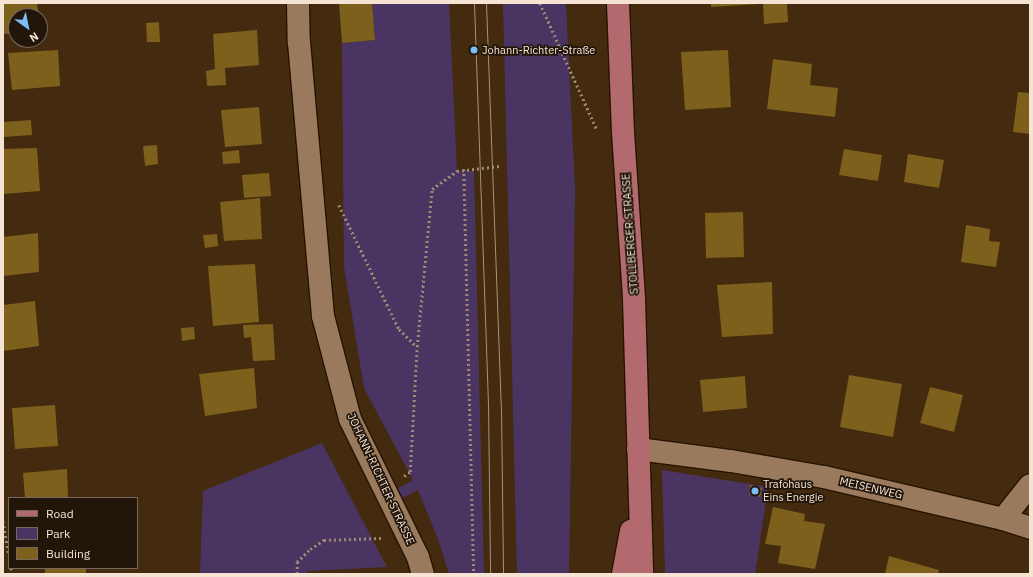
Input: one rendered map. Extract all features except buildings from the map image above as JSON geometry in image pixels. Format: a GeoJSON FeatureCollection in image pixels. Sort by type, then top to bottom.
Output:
{"type":"FeatureCollection","features":[{"type":"Feature","properties":{"kind":"main road","name":"STOLLBERGER STRASSE"},"geometry":{"type":"LineString","coordinates":[[618,3],[623,132],[634,299],[642,574]]}},
{"type":"Feature","properties":{"kind":"main road","name":"STOLLBERGER STRASSE"},"geometry":{"type":"LineString","coordinates":[[623,574],[634,513],[639,458]]}},
{"type":"Feature","properties":{"kind":"street","name":"JOHANN-RICHTER-STRASSE"},"geometry":{"type":"LineString","coordinates":[[298,3],[299,42],[323,316],[350,419],[418,557],[423,574]]}},
{"type":"Feature","properties":{"kind":"street","name":"MEISENWEG"},"geometry":{"type":"LineString","coordinates":[[639,458],[731,461],[824,477],[1003,519],[1030,528]]}},
{"type":"Feature","properties":{"kind":"street"},"geometry":{"type":"LineString","coordinates":[[1003,519],[1030,485]]}},
{"type":"Feature","properties":{"kind":"path"},"geometry":{"type":"LineString","coordinates":[[540,3],[598,131],[623,132]]}},
{"type":"Feature","properties":{"kind":"path"},"geometry":{"type":"LineString","coordinates":[[385,490],[410,472],[417,347],[432,189],[457,171],[500,166]]}},
{"type":"Feature","properties":{"kind":"path"},"geometry":{"type":"LineString","coordinates":[[464,169],[474,574]]}},
{"type":"Feature","properties":{"kind":"path"},"geometry":{"type":"LineString","coordinates":[[312,184],[330,187],[400,329],[417,347]]}},
{"type":"Feature","properties":{"kind":"path"},"geometry":{"type":"LineString","coordinates":[[3,521],[8,549]]}},
{"type":"Feature","properties":{"kind":"path"},"geometry":{"type":"LineString","coordinates":[[297,574],[297,562],[310,549],[324,540],[408,537]]}},
{"type":"Feature","properties":{"kind":"green space"},"geometry":{"type":"Polygon","coordinates":[[[372,3],[449,3],[457,171],[474,171],[484,574],[449,574],[438,539],[418,490],[400,499],[395,490],[413,480],[364,388],[344,267],[342,43],[375,40],[372,3]]]}},
{"type":"Feature","properties":{"kind":"green space"},"geometry":{"type":"Polygon","coordinates":[[[503,3],[566,3],[575,190],[569,574],[517,574],[503,3]]]}},
{"type":"Feature","properties":{"kind":"green space"},"geometry":{"type":"Polygon","coordinates":[[[322,443],[387,567],[307,571],[307,574],[200,574],[203,491],[322,443]]]}},
{"type":"Feature","properties":{"kind":"green space"},"geometry":{"type":"Polygon","coordinates":[[[662,470],[768,487],[755,574],[665,574],[662,470]]]}},
{"type":"Feature","properties":{"kind":"tram line"},"geometry":{"type":"LineString","coordinates":[[474,3],[488,403],[490,574]]}},
{"type":"Feature","properties":{"kind":"tram line"},"geometry":{"type":"LineString","coordinates":[[486,3],[501,407],[503,574]]}},
{"type":"Feature","properties":{"kind":"place","name":"Johann-Richter-Straße"},"geometry":{"type":"Point","coordinates":[474,50]}},
{"type":"Feature","properties":{"kind":"place","name":"Trafohaus Eins Energie"},"geometry":{"type":"Point","coordinates":[755,491]}}]}
